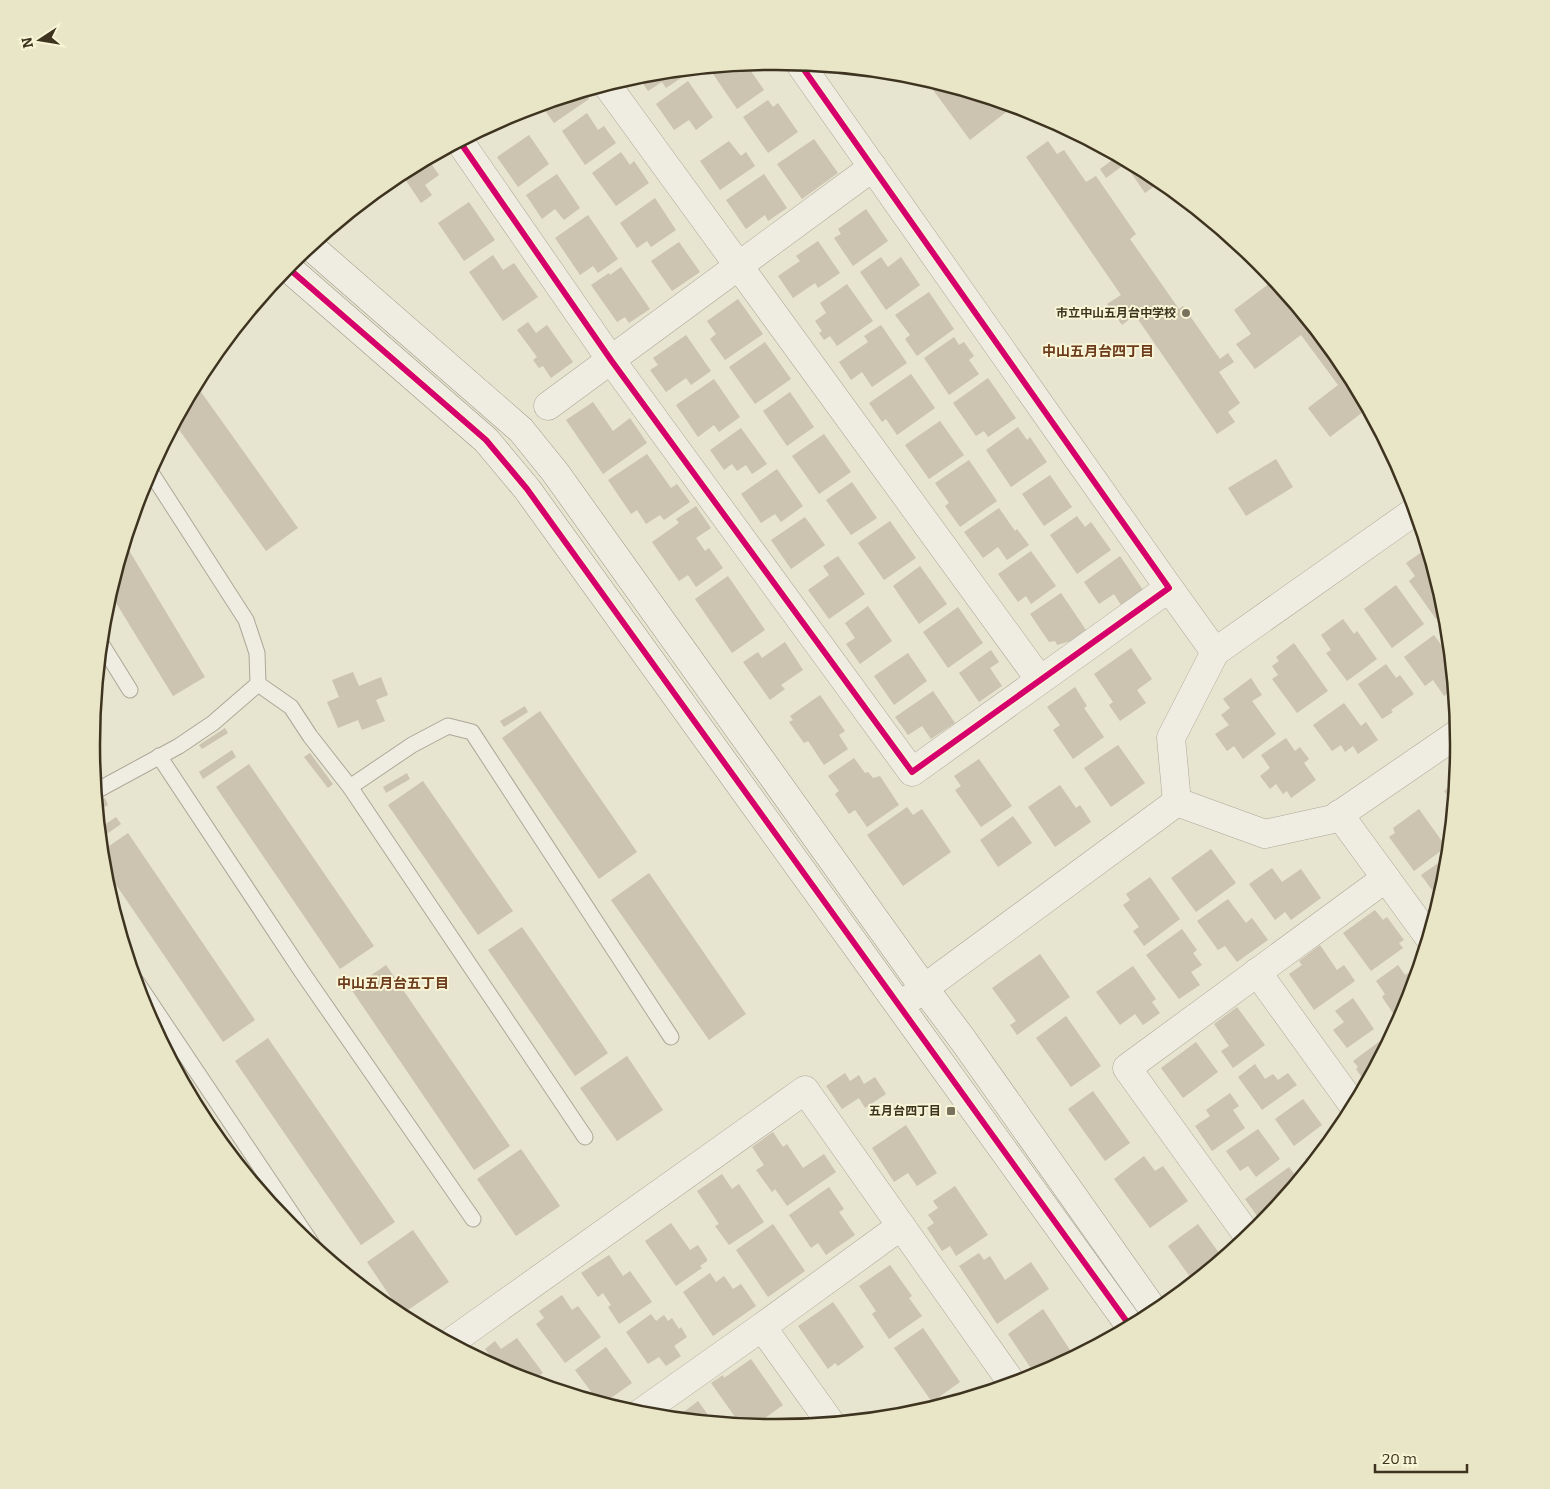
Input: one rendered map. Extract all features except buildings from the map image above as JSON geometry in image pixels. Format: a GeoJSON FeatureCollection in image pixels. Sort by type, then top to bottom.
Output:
{"type":"FeatureCollection","features":[{"type":"Feature","properties":{"kind":"street"},"geometry":{"type":"LineString","coordinates":[[805,71],[1215,652]]}},
{"type":"Feature","properties":{"kind":"street"},"geometry":{"type":"LineString","coordinates":[[611,90],[1040,680]]}},
{"type":"Feature","properties":{"kind":"street"},"geometry":{"type":"LineString","coordinates":[[463,147],[611,360],[912,772],[1169,588]]}},
{"type":"Feature","properties":{"kind":"street"},"geometry":{"type":"LineString","coordinates":[[548,406],[873,167]]}},
{"type":"Feature","properties":{"kind":"street"},"geometry":{"type":"LineString","coordinates":[[316,251],[521,430],[555,472],[924,988],[969,1048],[1150,1305]]}},
{"type":"Feature","properties":{"kind":"street"},"geometry":{"type":"LineString","coordinates":[[294,273],[486,440],[527,488],[1126,1320]]}},
{"type":"Feature","properties":{"kind":"street"},"geometry":{"type":"LineString","coordinates":[[1177,802],[1171,738],[1215,652],[1409,515]]}},
{"type":"Feature","properties":{"kind":"street"},"geometry":{"type":"LineString","coordinates":[[1177,802],[1265,834],[1333,819],[1450,739]]}},
{"type":"Feature","properties":{"kind":"street"},"geometry":{"type":"LineString","coordinates":[[900,1006],[1177,802]]}},
{"type":"Feature","properties":{"kind":"street"},"geometry":{"type":"LineString","coordinates":[[1339,814],[1424,930]]}},
{"type":"Feature","properties":{"kind":"street"},"geometry":{"type":"LineString","coordinates":[[1243,1229],[1127,1068],[1386,878]]}},
{"type":"Feature","properties":{"kind":"street"},"geometry":{"type":"LineString","coordinates":[[1257,972],[1349,1099]]}},
{"type":"Feature","properties":{"kind":"street"},"geometry":{"type":"LineString","coordinates":[[456,1338],[804,1090],[1008,1377]]}},
{"type":"Feature","properties":{"kind":"street"},"geometry":{"type":"LineString","coordinates":[[649,1407],[901,1226]]}},
{"type":"Feature","properties":{"kind":"street"},"geometry":{"type":"LineString","coordinates":[[762,1327],[827,1417]]}},
{"type":"Feature","properties":{"kind":"lane"},"geometry":{"type":"LineString","coordinates":[[102,788],[179,746],[213,722],[258,684],[258,652],[246,620],[155,479]]}},
{"type":"Feature","properties":{"kind":"lane"},"geometry":{"type":"LineString","coordinates":[[107,652],[130,690]]}},
{"type":"Feature","properties":{"kind":"lane"},"geometry":{"type":"LineString","coordinates":[[258,684],[291,707],[310,736],[350,788],[585,1137]]}},
{"type":"Feature","properties":{"kind":"lane"},"geometry":{"type":"LineString","coordinates":[[350,788],[412,745],[448,726],[472,732],[671,1037]]}},
{"type":"Feature","properties":{"kind":"lane"},"geometry":{"type":"LineString","coordinates":[[159,756],[302,972],[473,1219]]}},
{"type":"Feature","properties":{"kind":"lane"},"geometry":{"type":"LineString","coordinates":[[155,1009],[293,1216]]}},
{"type":"Feature","properties":{"kind":"cycle path"},"geometry":{"type":"LineString","coordinates":[[463,147],[611,360],[912,772],[1169,588],[805,71]]}},
{"type":"Feature","properties":{"kind":"cycle path"},"geometry":{"type":"LineString","coordinates":[[294,273],[486,440],[527,489],[1126,1320]]}},
{"type":"Feature","properties":{"kind":"place","name":"市立中山五月台中学校"},"geometry":{"type":"Point","coordinates":[1186,313]}},
{"type":"Feature","properties":{"kind":"place","name":"五月台四丁目"},"geometry":{"type":"Point","coordinates":[951,1111]}},
{"type":"Feature","properties":{"kind":"district","name":"中山五月台四丁目"},"geometry":{"type":"Point","coordinates":[1098,351]}},
{"type":"Feature","properties":{"kind":"district","name":"中山五月台五丁目"},"geometry":{"type":"Point","coordinates":[393,983]}}]}
